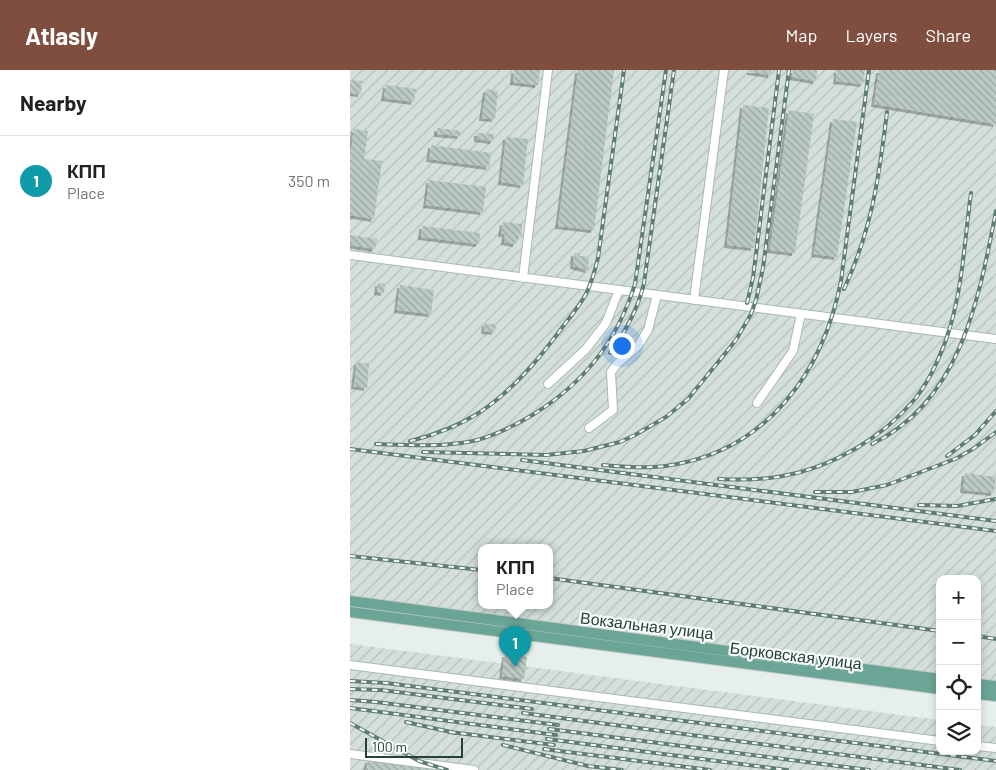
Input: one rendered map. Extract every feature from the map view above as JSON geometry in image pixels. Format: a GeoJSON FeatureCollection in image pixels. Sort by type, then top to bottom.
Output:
{"type":"FeatureCollection","features":[{"type":"Feature","properties":{"kind":"main road","name":"Вокзальная улица"},"geometry":{"type":"LineString","coordinates":[[350,601],[936,678]]}},
{"type":"Feature","properties":{"kind":"main road","name":"Борковская улица"},"geometry":{"type":"LineString","coordinates":[[350,612],[936,688]]}},
{"type":"Feature","properties":{"kind":"main road"},"geometry":{"type":"LineString","coordinates":[[981,684],[996,686]]}},
{"type":"Feature","properties":{"kind":"main road"},"geometry":{"type":"LineString","coordinates":[[981,694],[996,696]]}},
{"type":"Feature","properties":{"kind":"lane"},"geometry":{"type":"LineString","coordinates":[[523,278],[548,70]]}},
{"type":"Feature","properties":{"kind":"lane"},"geometry":{"type":"LineString","coordinates":[[694,300],[724,70]]}},
{"type":"Feature","properties":{"kind":"lane"},"geometry":{"type":"LineString","coordinates":[[350,255],[996,339]]}},
{"type":"Feature","properties":{"kind":"lane"},"geometry":{"type":"LineString","coordinates":[[548,384],[586,349],[606,323],[619,290]]}},
{"type":"Feature","properties":{"kind":"lane"},"geometry":{"type":"LineString","coordinates":[[589,428],[613,410],[611,372],[617,364],[638,346],[648,330],[658,295]]}},
{"type":"Feature","properties":{"kind":"lane"},"geometry":{"type":"LineString","coordinates":[[757,403],[793,351],[801,314]]}},
{"type":"Feature","properties":{"kind":"lane"},"geometry":{"type":"LineString","coordinates":[[350,665],[936,740]]}},
{"type":"Feature","properties":{"kind":"lane"},"geometry":{"type":"LineString","coordinates":[[981,746],[996,748]]}},
{"type":"Feature","properties":{"kind":"lane"},"geometry":{"type":"LineString","coordinates":[[350,754],[474,770]]}},
{"type":"Feature","properties":{"kind":"shaded area"},"geometry":{"type":"Polygon","coordinates":[[[350,70],[996,70],[996,684],[981,682],[981,575],[936,575],[936,676],[350,599],[350,70]]]}},
{"type":"Feature","properties":{"kind":"shaded area"},"geometry":{"type":"Polygon","coordinates":[[[350,644],[936,719],[936,755],[981,755],[981,725],[996,727],[996,770],[350,770],[350,644]]]}},
{"type":"Feature","properties":{"kind":"building"},"geometry":{"type":"Polygon","coordinates":[[[514,70],[540,70],[538,85],[513,82],[514,70]]]}},
{"type":"Feature","properties":{"kind":"building"},"geometry":{"type":"Polygon","coordinates":[[[578,70],[614,70],[594,230],[558,226],[578,70]]]}},
{"type":"Feature","properties":{"kind":"building"},"geometry":{"type":"Polygon","coordinates":[[[750,70],[771,70],[771,75],[750,72],[750,70]]]}},
{"type":"Feature","properties":{"kind":"building"},"geometry":{"type":"Polygon","coordinates":[[[793,70],[817,70],[816,81],[792,77],[793,70]]]}},
{"type":"Feature","properties":{"kind":"building"},"geometry":{"type":"Polygon","coordinates":[[[837,70],[865,70],[863,84],[836,81],[837,70]]]}},
{"type":"Feature","properties":{"kind":"building"},"geometry":{"type":"Polygon","coordinates":[[[879,70],[996,70],[996,124],[874,104],[879,70]]]}},
{"type":"Feature","properties":{"kind":"building"},"geometry":{"type":"Polygon","coordinates":[[[350,80],[362,81],[361,94],[350,93],[350,80]]]}},
{"type":"Feature","properties":{"kind":"building"},"geometry":{"type":"Polygon","coordinates":[[[386,85],[416,89],[414,102],[384,98],[386,85]]]}},
{"type":"Feature","properties":{"kind":"building"},"geometry":{"type":"Polygon","coordinates":[[[486,89],[498,91],[495,119],[482,118],[486,89]]]}},
{"type":"Feature","properties":{"kind":"building"},"geometry":{"type":"Polygon","coordinates":[[[743,105],[769,108],[754,248],[727,245],[743,105]]]}},
{"type":"Feature","properties":{"kind":"building"},"geometry":{"type":"Polygon","coordinates":[[[789,110],[814,114],[795,253],[770,250],[789,110]]]}},
{"type":"Feature","properties":{"kind":"building"},"geometry":{"type":"Polygon","coordinates":[[[833,119],[857,122],[837,257],[814,254],[833,119]]]}},
{"type":"Feature","properties":{"kind":"building"},"geometry":{"type":"Polygon","coordinates":[[[437,128],[460,131],[460,136],[437,134],[437,128]]]}},
{"type":"Feature","properties":{"kind":"building"},"geometry":{"type":"Polygon","coordinates":[[[354,129],[368,131],[364,159],[382,161],[374,219],[350,215],[350,156],[354,129]]]}},
{"type":"Feature","properties":{"kind":"building"},"geometry":{"type":"Polygon","coordinates":[[[477,133],[494,134],[493,141],[477,139],[477,133]]]}},
{"type":"Feature","properties":{"kind":"building"},"geometry":{"type":"Polygon","coordinates":[[[506,137],[528,139],[523,185],[501,182],[506,137]]]}},
{"type":"Feature","properties":{"kind":"building"},"geometry":{"type":"Polygon","coordinates":[[[431,145],[491,153],[489,167],[429,159],[431,145]]]}},
{"type":"Feature","properties":{"kind":"building"},"geometry":{"type":"Polygon","coordinates":[[[429,180],[486,187],[483,212],[426,205],[429,180]]]}},
{"type":"Feature","properties":{"kind":"building"},"geometry":{"type":"Polygon","coordinates":[[[503,222],[522,224],[521,236],[516,236],[516,244],[504,242],[505,234],[501,234],[503,222]]]}},
{"type":"Feature","properties":{"kind":"building"},"geometry":{"type":"Polygon","coordinates":[[[422,226],[480,233],[479,244],[421,237],[422,226]]]}},
{"type":"Feature","properties":{"kind":"building"},"geometry":{"type":"Polygon","coordinates":[[[350,235],[377,239],[375,249],[350,245],[350,235]]]}},
{"type":"Feature","properties":{"kind":"building"},"geometry":{"type":"Polygon","coordinates":[[[574,253],[589,257],[588,270],[573,266],[574,253]]]}},
{"type":"Feature","properties":{"kind":"building"},"geometry":{"type":"Polygon","coordinates":[[[378,283],[385,284],[384,293],[377,292],[378,283]]]}},
{"type":"Feature","properties":{"kind":"building"},"geometry":{"type":"Polygon","coordinates":[[[400,285],[434,290],[431,314],[397,310],[400,285]]]}},
{"type":"Feature","properties":{"kind":"building"},"geometry":{"type":"Polygon","coordinates":[[[485,323],[496,325],[495,332],[484,331],[485,323]]]}},
{"type":"Feature","properties":{"kind":"building"},"geometry":{"type":"Polygon","coordinates":[[[357,362],[369,364],[367,388],[354,386],[357,362]]]}},
{"type":"Feature","properties":{"kind":"building"},"geometry":{"type":"Polygon","coordinates":[[[965,473],[996,477],[994,493],[963,490],[965,473]]]}},
{"type":"Feature","properties":{"kind":"building"},"geometry":{"type":"Polygon","coordinates":[[[505,654],[527,657],[524,679],[502,676],[505,654]]]}},
{"type":"Feature","properties":{"kind":"building"},"geometry":{"type":"Polygon","coordinates":[[[368,760],[433,769],[433,770],[366,770],[368,760]]]}},
{"type":"Feature","properties":{"kind":"railway"},"geometry":{"type":"LineString","coordinates":[[410,441],[453,427],[490,405],[514,385],[535,362],[584,298],[592,280],[598,258],[624,70]]}},
{"type":"Feature","properties":{"kind":"railway"},"geometry":{"type":"LineString","coordinates":[[376,444],[445,445],[468,442],[494,435],[534,414],[552,402],[584,374],[597,358],[619,324],[635,284],[666,70]]}},
{"type":"Feature","properties":{"kind":"railway"},"geometry":{"type":"LineString","coordinates":[[610,353],[631,320],[644,283],[674,70]]}},
{"type":"Feature","properties":{"kind":"railway"},"geometry":{"type":"LineString","coordinates":[[747,303],[753,278],[779,70]]}},
{"type":"Feature","properties":{"kind":"railway"},"geometry":{"type":"LineString","coordinates":[[423,452],[546,455],[584,451],[620,442],[635,435],[666,417],[688,399],[736,340],[751,314],[756,300],[763,268],[789,70]]}},
{"type":"Feature","properties":{"kind":"railway"},"geometry":{"type":"LineString","coordinates":[[603,465],[655,467],[672,465],[706,456],[736,442],[763,424],[786,401],[805,375],[820,346],[833,314],[841,281],[869,70]]}},
{"type":"Feature","properties":{"kind":"railway"},"geometry":{"type":"LineString","coordinates":[[844,289],[854,267],[868,224],[881,159],[887,112]]}},
{"type":"Feature","properties":{"kind":"railway"},"geometry":{"type":"LineString","coordinates":[[719,479],[775,477],[802,472],[820,466],[855,449],[872,438],[902,413],[915,399],[936,363],[951,324],[961,275],[971,193]]}},
{"type":"Feature","properties":{"kind":"railway"},"geometry":{"type":"LineString","coordinates":[[872,444],[902,425],[927,402],[946,374],[961,344],[973,312],[996,211]]}},
{"type":"Feature","properties":{"kind":"railway"},"geometry":{"type":"LineString","coordinates":[[947,456],[975,435],[996,411]]}},
{"type":"Feature","properties":{"kind":"railway"},"geometry":{"type":"LineString","coordinates":[[815,492],[852,492],[887,485],[955,459],[973,449],[996,432]]}},
{"type":"Feature","properties":{"kind":"railway"},"geometry":{"type":"LineString","coordinates":[[350,449],[996,531]]}},
{"type":"Feature","properties":{"kind":"railway"},"geometry":{"type":"LineString","coordinates":[[522,460],[996,521]]}},
{"type":"Feature","properties":{"kind":"railway"},"geometry":{"type":"LineString","coordinates":[[919,505],[957,506],[996,499]]}},
{"type":"Feature","properties":{"kind":"railway"},"geometry":{"type":"LineString","coordinates":[[350,556],[478,570]]}},
{"type":"Feature","properties":{"kind":"railway"},"geometry":{"type":"LineString","coordinates":[[553,579],[936,630]]}},
{"type":"Feature","properties":{"kind":"railway"},"geometry":{"type":"LineString","coordinates":[[981,637],[996,639]]}},
{"type":"Feature","properties":{"kind":"railway"},"geometry":{"type":"LineString","coordinates":[[350,681],[386,683],[996,761]]}},
{"type":"Feature","properties":{"kind":"railway"},"geometry":{"type":"LineString","coordinates":[[350,689],[381,690],[532,709]]}},
{"type":"Feature","properties":{"kind":"railway"},"geometry":{"type":"LineString","coordinates":[[350,700],[558,725]]}},
{"type":"Feature","properties":{"kind":"railway"},"geometry":{"type":"LineString","coordinates":[[350,708],[556,735]]}},
{"type":"Feature","properties":{"kind":"railway"},"geometry":{"type":"LineString","coordinates":[[523,713],[960,770]]}},
{"type":"Feature","properties":{"kind":"railway"},"geometry":{"type":"LineString","coordinates":[[406,722],[455,733]]}},
{"type":"Feature","properties":{"kind":"railway"},"geometry":{"type":"LineString","coordinates":[[350,723],[419,761],[447,770]]}},
{"type":"Feature","properties":{"kind":"railway"},"geometry":{"type":"LineString","coordinates":[[549,729],[869,770]]}},
{"type":"Feature","properties":{"kind":"railway"},"geometry":{"type":"LineString","coordinates":[[450,732],[554,745]]}},
{"type":"Feature","properties":{"kind":"railway"},"geometry":{"type":"LineString","coordinates":[[547,739],[787,770]]}},
{"type":"Feature","properties":{"kind":"railway"},"geometry":{"type":"LineString","coordinates":[[503,745],[588,766],[622,770]]}},
{"type":"Feature","properties":{"kind":"railway"},"geometry":{"type":"LineString","coordinates":[[544,749],[710,770]]}},
{"type":"Feature","properties":{"kind":"place","name":"КПП"},"geometry":{"type":"Point","coordinates":[515,667]}}]}
